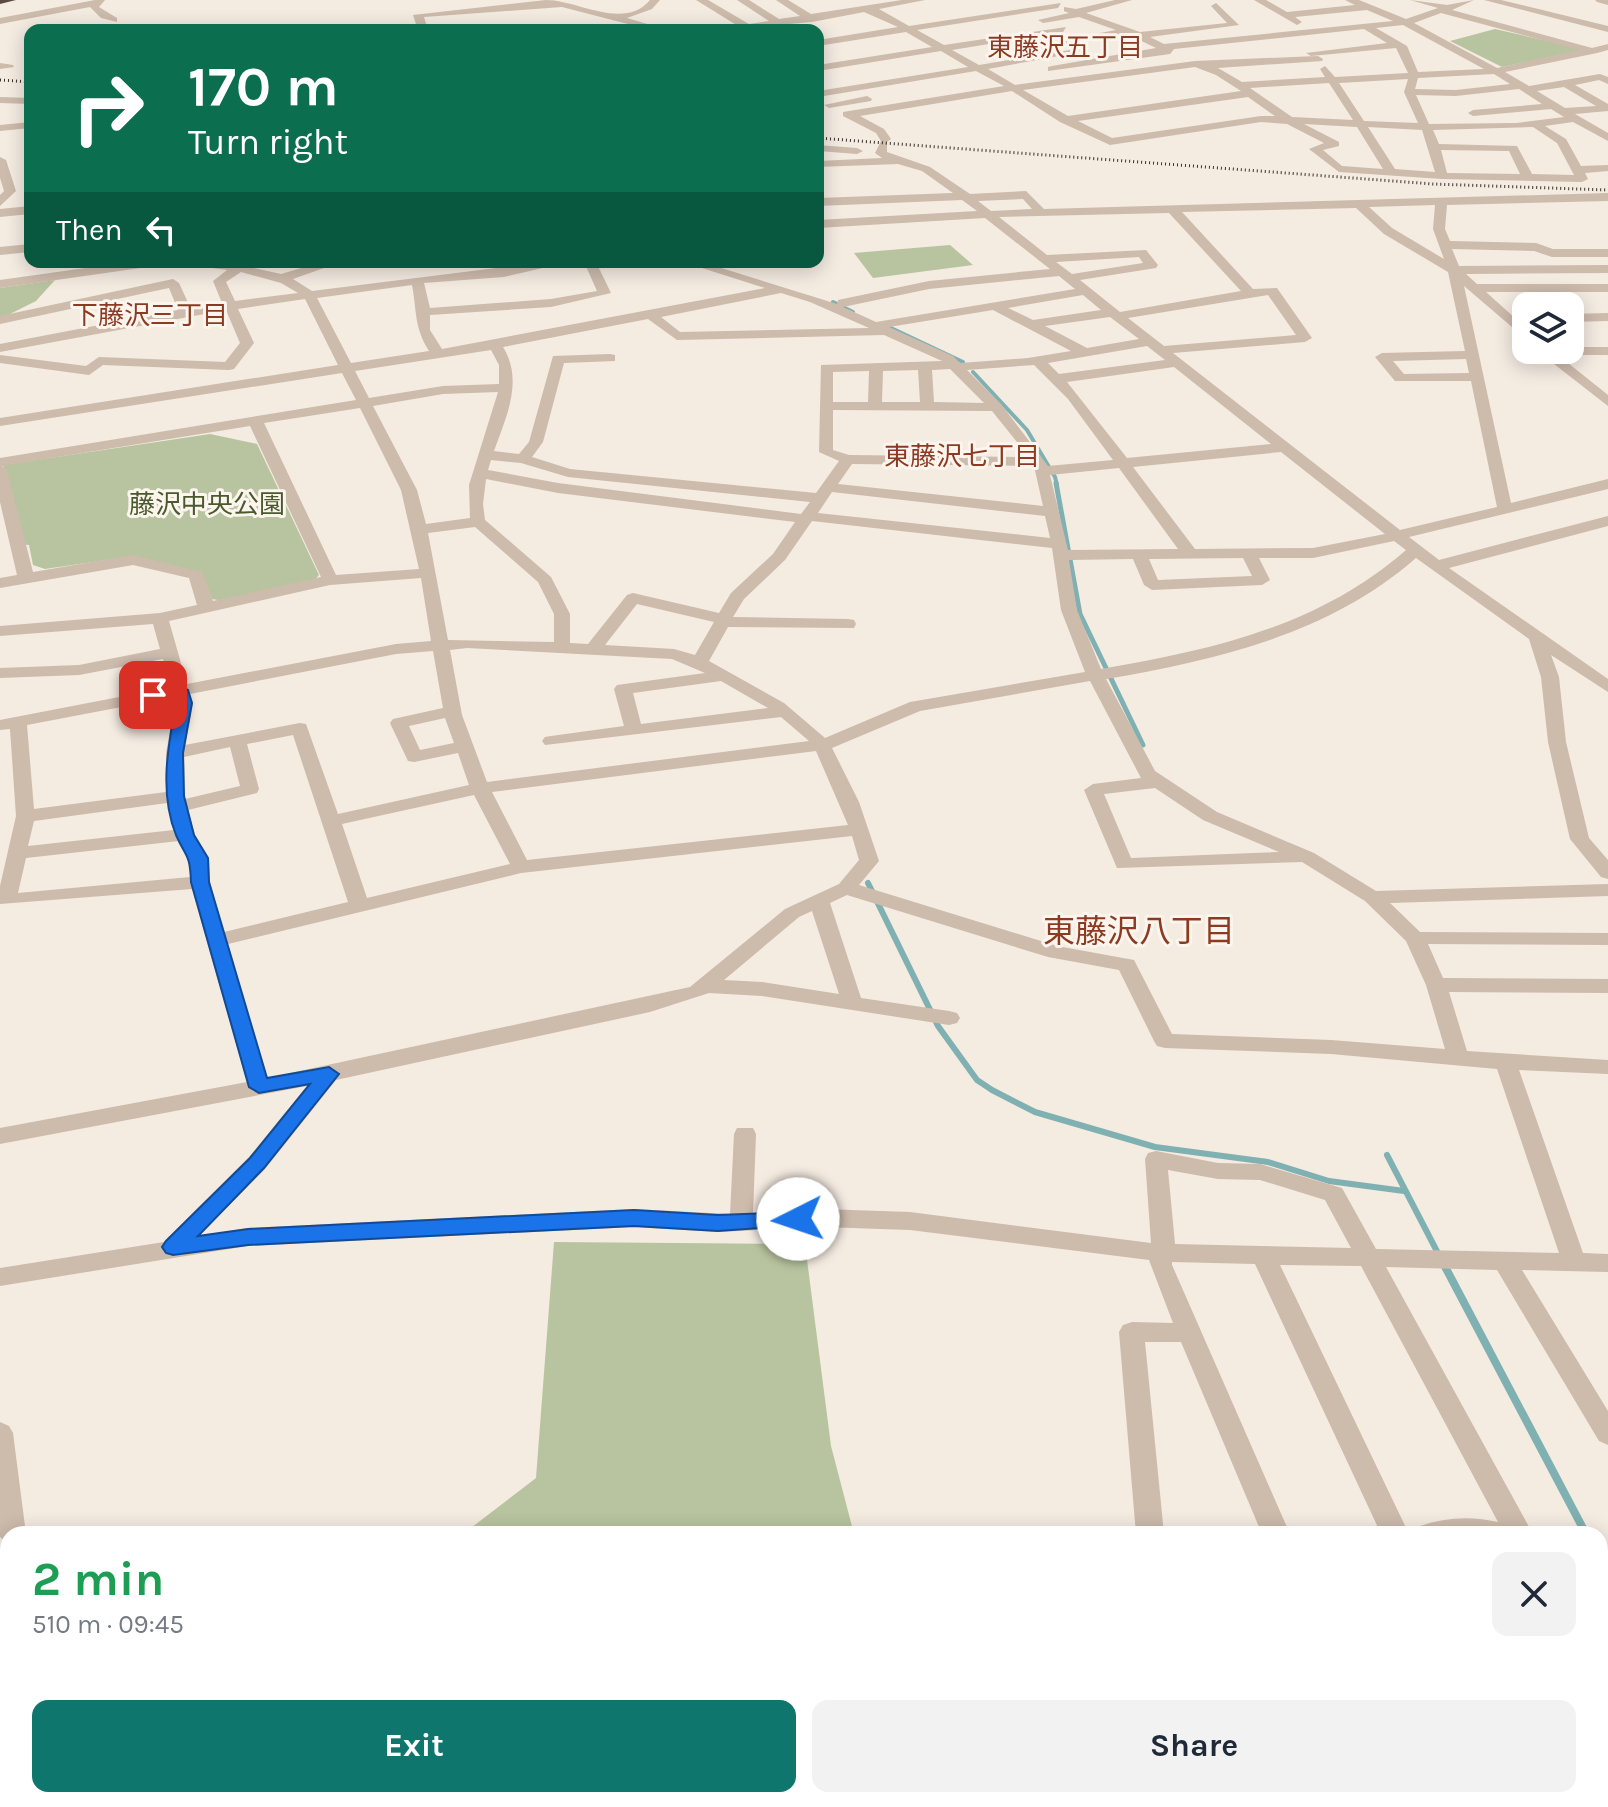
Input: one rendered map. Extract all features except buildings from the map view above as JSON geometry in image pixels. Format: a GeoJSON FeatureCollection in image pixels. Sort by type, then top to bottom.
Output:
{"type":"FeatureCollection","features":[{"type":"Feature","properties":{"kind":"highway"},"geometry":{"type":"LineString","coordinates":[[0,1],[10,0]]}},
{"type":"Feature","properties":{"kind":"street"},"geometry":{"type":"LineString","coordinates":[[546,0],[647,24]]}},
{"type":"Feature","properties":{"kind":"street"},"geometry":{"type":"LineString","coordinates":[[617,18],[649,7],[655,0]]}},
{"type":"Feature","properties":{"kind":"street"},"geometry":{"type":"LineString","coordinates":[[701,0],[739,24]]}},
{"type":"Feature","properties":{"kind":"street"},"geometry":{"type":"LineString","coordinates":[[742,0],[777,22]]}},
{"type":"Feature","properties":{"kind":"street"},"geometry":{"type":"LineString","coordinates":[[781,0],[820,24]]}},
{"type":"Feature","properties":{"kind":"street"},"geometry":{"type":"LineString","coordinates":[[821,0],[842,13]]}},
{"type":"Feature","properties":{"kind":"street"},"geometry":{"type":"LineString","coordinates":[[766,24],[920,0]]}},
{"type":"Feature","properties":{"kind":"street"},"geometry":{"type":"LineString","coordinates":[[856,25],[1014,0]]}},
{"type":"Feature","properties":{"kind":"street"},"geometry":{"type":"LineString","coordinates":[[824,55],[1078,13],[1127,0]]}},
{"type":"Feature","properties":{"kind":"street"},"geometry":{"type":"LineString","coordinates":[[1261,0],[1313,32]]}},
{"type":"Feature","properties":{"kind":"street"},"geometry":{"type":"LineString","coordinates":[[1350,0],[1408,22],[1608,138]]}},
{"type":"Feature","properties":{"kind":"street"},"geometry":{"type":"LineString","coordinates":[[1415,0],[1608,56]]}},
{"type":"Feature","properties":{"kind":"street"},"geometry":{"type":"LineString","coordinates":[[1043,70],[1165,48],[1408,22],[1469,0]]}},
{"type":"Feature","properties":{"kind":"street"},"geometry":{"type":"LineString","coordinates":[[1489,0],[1608,29]]}},
{"type":"Feature","properties":{"kind":"street"},"geometry":{"type":"LineString","coordinates":[[1600,0],[1608,2]]}},
{"type":"Feature","properties":{"kind":"street"},"geometry":{"type":"LineString","coordinates":[[0,21],[96,2],[104,16],[114,20]]}},
{"type":"Feature","properties":{"kind":"street"},"geometry":{"type":"LineString","coordinates":[[824,42],[1055,2],[1139,35],[1240,85],[1265,105],[1315,136],[1335,144],[1315,149],[1339,169],[1442,176],[1582,179],[1562,141],[1535,124]]}},
{"type":"Feature","properties":{"kind":"street"},"geometry":{"type":"LineString","coordinates":[[421,24],[418,15],[478,16],[562,4]]}},
{"type":"Feature","properties":{"kind":"street"},"geometry":{"type":"LineString","coordinates":[[1286,15],[1370,7]]}},
{"type":"Feature","properties":{"kind":"street"},"geometry":{"type":"LineString","coordinates":[[865,9],[996,78],[1013,82],[1064,120],[1110,142],[1261,119],[1361,124],[1513,148],[1528,178]]}},
{"type":"Feature","properties":{"kind":"street"},"geometry":{"type":"LineString","coordinates":[[897,69],[1234,25],[1216,11]]}},
{"type":"Feature","properties":{"kind":"street"},"geometry":{"type":"LineString","coordinates":[[824,67],[1108,23],[1140,21]]}},
{"type":"Feature","properties":{"kind":"street"},"geometry":{"type":"LineString","coordinates":[[1467,32],[1494,25]]}},
{"type":"Feature","properties":{"kind":"street"},"geometry":{"type":"LineString","coordinates":[[1367,27],[1403,48],[1414,75],[1409,92],[1421,114],[1442,176]]}},
{"type":"Feature","properties":{"kind":"street"},"geometry":{"type":"LineString","coordinates":[[824,93],[978,68],[1139,35]]}},
{"type":"Feature","properties":{"kind":"street"},"geometry":{"type":"LineString","coordinates":[[1286,35],[1317,59],[1392,173]]}},
{"type":"Feature","properties":{"kind":"street"},"geometry":{"type":"LineString","coordinates":[[1439,39],[1453,36]]}},
{"type":"Feature","properties":{"kind":"street"},"geometry":{"type":"LineString","coordinates":[[1229,40],[1258,62]]}},
{"type":"Feature","properties":{"kind":"street"},"geometry":{"type":"LineString","coordinates":[[849,115],[1013,82],[1199,65],[1317,59],[1398,45]]}},
{"type":"Feature","properties":{"kind":"street"},"geometry":{"type":"LineString","coordinates":[[1240,85],[1496,71],[1608,47]]}},
{"type":"Feature","properties":{"kind":"street"},"geometry":{"type":"LineString","coordinates":[[1317,59],[1337,65]]}},
{"type":"Feature","properties":{"kind":"street"},"geometry":{"type":"LineString","coordinates":[[1395,63],[1410,63]]}},
{"type":"Feature","properties":{"kind":"street"},"geometry":{"type":"LineString","coordinates":[[1409,92],[1456,93],[1522,88],[1600,77],[1608,81]]}},
{"type":"Feature","properties":{"kind":"street"},"geometry":{"type":"LineString","coordinates":[[824,103],[996,78]]}},
{"type":"Feature","properties":{"kind":"street"},"geometry":{"type":"LineString","coordinates":[[1562,112],[1607,108],[1565,83]]}},
{"type":"Feature","properties":{"kind":"street"},"geometry":{"type":"LineString","coordinates":[[1064,120],[1252,93]]}},
{"type":"Feature","properties":{"kind":"street"},"geometry":{"type":"LineString","coordinates":[[0,100],[24,101]]}},
{"type":"Feature","properties":{"kind":"street"},"geometry":{"type":"LineString","coordinates":[[824,103],[880,131],[883,145],[895,161]]}},
{"type":"Feature","properties":{"kind":"street"},"geometry":{"type":"LineString","coordinates":[[1463,113],[1551,106]]}},
{"type":"Feature","properties":{"kind":"street"},"geometry":{"type":"LineString","coordinates":[[1421,114],[1435,113]]}},
{"type":"Feature","properties":{"kind":"street"},"geometry":{"type":"LineString","coordinates":[[1430,137],[1509,136],[1503,126],[1574,119]]}},
{"type":"Feature","properties":{"kind":"street"},"geometry":{"type":"LineString","coordinates":[[1588,127],[1608,123]]}},
{"type":"Feature","properties":{"kind":"street"},"geometry":{"type":"LineString","coordinates":[[0,128],[24,126]]}},
{"type":"Feature","properties":{"kind":"street"},"geometry":{"type":"LineString","coordinates":[[824,148],[883,145]]}},
{"type":"Feature","properties":{"kind":"street"},"geometry":{"type":"LineString","coordinates":[[0,160],[5,191],[0,202]]}},
{"type":"Feature","properties":{"kind":"street"},"geometry":{"type":"LineString","coordinates":[[824,164],[895,161],[926,169],[966,197],[1436,566],[1608,687]]}},
{"type":"Feature","properties":{"kind":"street"},"geometry":{"type":"LineString","coordinates":[[1577,170],[1608,168]]}},
{"type":"Feature","properties":{"kind":"street"},"geometry":{"type":"LineString","coordinates":[[824,203],[1026,195],[1041,213]]}},
{"type":"Feature","properties":{"kind":"street"},"geometry":{"type":"LineString","coordinates":[[824,224],[1041,213],[1608,197]]}},
{"type":"Feature","properties":{"kind":"street"},"geometry":{"type":"LineString","coordinates":[[1441,201],[1439,229],[1454,270],[1505,509]]}},
{"type":"Feature","properties":{"kind":"street"},"geometry":{"type":"LineString","coordinates":[[1358,203],[1388,231],[1454,270],[1512,322]]}},
{"type":"Feature","properties":{"kind":"street"},"geometry":{"type":"LineString","coordinates":[[824,207],[849,223]]}},
{"type":"Feature","properties":{"kind":"street"},"geometry":{"type":"LineString","coordinates":[[1172,209],[1250,293]]}},
{"type":"Feature","properties":{"kind":"street"},"geometry":{"type":"LineString","coordinates":[[0,213],[24,211]]}},
{"type":"Feature","properties":{"kind":"street"},"geometry":{"type":"LineString","coordinates":[[1444,245],[1536,247],[1552,253],[1608,253]]}},
{"type":"Feature","properties":{"kind":"street"},"geometry":{"type":"LineString","coordinates":[[0,251],[24,249]]}},
{"type":"Feature","properties":{"kind":"street"},"geometry":{"type":"LineString","coordinates":[[843,303],[929,285],[1152,265],[1142,253],[1045,259]]}},
{"type":"Feature","properties":{"kind":"street"},"geometry":{"type":"LineString","coordinates":[[56,268],[58,276]]}},
{"type":"Feature","properties":{"kind":"street"},"geometry":{"type":"LineString","coordinates":[[0,284],[114,268]]}},
{"type":"Feature","properties":{"kind":"street"},"geometry":{"type":"LineString","coordinates":[[231,268],[283,278],[298,284],[309,295],[409,490],[420,529],[452,711],[480,788],[521,867]]}},
{"type":"Feature","properties":{"kind":"street"},"geometry":{"type":"LineString","coordinates":[[283,278],[316,268]]}},
{"type":"Feature","properties":{"kind":"street"},"geometry":{"type":"LineString","coordinates":[[443,268],[449,278]]}},
{"type":"Feature","properties":{"kind":"street"},"geometry":{"type":"LineString","coordinates":[[0,348],[186,312],[417,280],[531,268]]}},
{"type":"Feature","properties":{"kind":"street"},"geometry":{"type":"LineString","coordinates":[[424,312],[551,303],[605,293],[593,268]]}},
{"type":"Feature","properties":{"kind":"street"},"geometry":{"type":"LineString","coordinates":[[711,268],[786,288],[881,329],[956,366],[996,407],[1042,467],[1069,610],[1095,675],[1147,774],[1210,816],[1307,857],[1372,897],[1415,938],[1436,985],[1458,1058]]}},
{"type":"Feature","properties":{"kind":"street"},"geometry":{"type":"LineString","coordinates":[[96,388],[99,361],[229,366],[247,343],[219,281],[237,269]]}},
{"type":"Feature","properties":{"kind":"street"},"geometry":{"type":"LineString","coordinates":[[1454,270],[1608,269]]}},
{"type":"Feature","properties":{"kind":"street"},"geometry":{"type":"LineString","coordinates":[[93,271],[116,295]]}},
{"type":"Feature","properties":{"kind":"street"},"geometry":{"type":"LineString","coordinates":[[417,280],[424,312],[423,330],[438,354]]}},
{"type":"Feature","properties":{"kind":"street"},"geometry":{"type":"LineString","coordinates":[[0,320],[173,283],[186,312]]}},
{"type":"Feature","properties":{"kind":"street"},"geometry":{"type":"LineString","coordinates":[[0,422],[96,388],[347,368],[495,345],[786,288]]}},
{"type":"Feature","properties":{"kind":"street"},"geometry":{"type":"LineString","coordinates":[[1473,288],[1608,288]]}},
{"type":"Feature","properties":{"kind":"street"},"geometry":{"type":"LineString","coordinates":[[651,315],[677,336],[881,329],[993,305],[1086,291]]}},
{"type":"Feature","properties":{"kind":"street"},"geometry":{"type":"LineString","coordinates":[[1034,324],[1272,291],[1305,338],[1154,346],[956,366],[826,368],[826,452],[848,459],[1042,467],[1124,463],[1284,447]]}},
{"type":"Feature","properties":{"kind":"street"},"geometry":{"type":"LineString","coordinates":[[993,305],[1084,352]]}},
{"type":"Feature","properties":{"kind":"street"},"geometry":{"type":"LineString","coordinates":[[1584,318],[1608,317]]}},
{"type":"Feature","properties":{"kind":"street"},"geometry":{"type":"LineString","coordinates":[[1507,318],[1512,318]]}},
{"type":"Feature","properties":{"kind":"street"},"geometry":{"type":"LineString","coordinates":[[495,345],[506,366],[507,388],[480,473],[474,508],[478,522],[545,580],[562,614],[562,646]]}},
{"type":"Feature","properties":{"kind":"street"},"geometry":{"type":"LineString","coordinates":[[1584,351],[1608,351]]}},
{"type":"Feature","properties":{"kind":"street"},"geometry":{"type":"LineString","coordinates":[[1471,355],[1382,357],[1400,378],[1476,377]]}},
{"type":"Feature","properties":{"kind":"street"},"geometry":{"type":"LineString","coordinates":[[523,459],[536,442],[558,359],[610,358]]}},
{"type":"Feature","properties":{"kind":"street"},"geometry":{"type":"LineString","coordinates":[[0,359],[96,388]]}},
{"type":"Feature","properties":{"kind":"street"},"geometry":{"type":"LineString","coordinates":[[1037,360],[1124,463],[1190,554]]}},
{"type":"Feature","properties":{"kind":"street"},"geometry":{"type":"LineString","coordinates":[[1056,379],[1177,363]]}},
{"type":"Feature","properties":{"kind":"street"},"geometry":{"type":"LineString","coordinates":[[1560,364],[1608,402]]}},
{"type":"Feature","properties":{"kind":"street"},"geometry":{"type":"LineString","coordinates":[[925,365],[927,407]]}},
{"type":"Feature","properties":{"kind":"street"},"geometry":{"type":"LineString","coordinates":[[875,407],[876,366]]}},
{"type":"Feature","properties":{"kind":"street"},"geometry":{"type":"LineString","coordinates":[[0,462],[443,390],[507,388]]}},
{"type":"Feature","properties":{"kind":"street"},"geometry":{"type":"LineString","coordinates":[[827,406],[996,407]]}},
{"type":"Feature","properties":{"kind":"street"},"geometry":{"type":"LineString","coordinates":[[256,422],[330,580]]}},
{"type":"Feature","properties":{"kind":"street"},"geometry":{"type":"LineString","coordinates":[[487,455],[523,459],[568,473],[1052,512]]}},
{"type":"Feature","properties":{"kind":"street"},"geometry":{"type":"LineString","coordinates":[[700,662],[737,596],[779,557],[848,459]]}},
{"type":"Feature","properties":{"kind":"street"},"geometry":{"type":"LineString","coordinates":[[0,470],[26,578]]}},
{"type":"Feature","properties":{"kind":"street"},"geometry":{"type":"LineString","coordinates":[[480,473],[558,488],[1060,550],[1139,554],[1328,551],[1608,484]]}},
{"type":"Feature","properties":{"kind":"street"},"geometry":{"type":"LineString","coordinates":[[1436,566],[1608,521]]}},
{"type":"Feature","properties":{"kind":"street"},"geometry":{"type":"LineString","coordinates":[[420,529],[478,522]]}},
{"type":"Feature","properties":{"kind":"street"},"geometry":{"type":"LineString","coordinates":[[331,821],[480,788],[823,745],[916,706],[1186,657],[1295,626],[1379,582],[1416,550]]}},
{"type":"Feature","properties":{"kind":"street"},"geometry":{"type":"LineString","coordinates":[[1139,554],[1152,585],[1262,580],[1249,554]]}},
{"type":"Feature","properties":{"kind":"street"},"geometry":{"type":"LineString","coordinates":[[0,583],[133,560],[196,575],[206,606]]}},
{"type":"Feature","properties":{"kind":"street"},"geometry":{"type":"LineString","coordinates":[[0,631],[160,618],[330,580],[427,573]]}},
{"type":"Feature","properties":{"kind":"street"},"geometry":{"type":"LineString","coordinates":[[594,648],[633,598],[724,621],[848,624]]}},
{"type":"Feature","properties":{"kind":"street"},"geometry":{"type":"LineString","coordinates":[[160,618],[184,703],[175,753],[176,802],[185,835],[199,858],[200,882],[259,1087]]}},
{"type":"Feature","properties":{"kind":"street"},"geometry":{"type":"LineString","coordinates":[[1537,637],[1550,677],[1557,742],[1580,839],[1604,864]]}},
{"type":"Feature","properties":{"kind":"street"},"geometry":{"type":"LineString","coordinates":[[0,1136],[329,1074],[650,1005],[697,992],[792,913],[846,888],[869,861],[860,829],[823,745],[806,728],[725,675],[700,662],[674,654],[562,646],[441,644],[396,649],[9,723],[25,816],[7,900],[200,882]]}},
{"type":"Feature","properties":{"kind":"street"},"geometry":{"type":"LineString","coordinates":[[0,673],[79,670],[170,652]]}},
{"type":"Feature","properties":{"kind":"street"},"geometry":{"type":"LineString","coordinates":[[1581,668],[1608,665]]}},
{"type":"Feature","properties":{"kind":"street"},"geometry":{"type":"LineString","coordinates":[[634,730],[623,689],[725,675]]}},
{"type":"Feature","properties":{"kind":"street"},"geometry":{"type":"LineString","coordinates":[[452,711],[399,723],[414,757],[464,746]]}},
{"type":"Feature","properties":{"kind":"street"},"geometry":{"type":"LineString","coordinates":[[551,741],[782,712]]}},
{"type":"Feature","properties":{"kind":"street"},"geometry":{"type":"LineString","coordinates":[[175,753],[300,728],[360,907]]}},
{"type":"Feature","properties":{"kind":"street"},"geometry":{"type":"LineString","coordinates":[[25,816],[176,802],[250,789],[237,740]]}},
{"type":"Feature","properties":{"kind":"street"},"geometry":{"type":"LineString","coordinates":[[1155,782],[1093,790],[1124,864],[1307,857]]}},
{"type":"Feature","properties":{"kind":"street"},"geometry":{"type":"LineString","coordinates":[[216,940],[521,867],[860,829]]}},
{"type":"Feature","properties":{"kind":"street"},"geometry":{"type":"LineString","coordinates":[[19,853],[185,835]]}},
{"type":"Feature","properties":{"kind":"street"},"geometry":{"type":"LineString","coordinates":[[846,888],[1055,952],[1127,965],[1165,1041],[1331,1047],[1608,1067]]}},
{"type":"Feature","properties":{"kind":"street"},"geometry":{"type":"LineString","coordinates":[[1372,897],[1608,890]]}},
{"type":"Feature","properties":{"kind":"street"},"geometry":{"type":"LineString","coordinates":[[819,901],[853,1004]]}},
{"type":"Feature","properties":{"kind":"street"},"geometry":{"type":"LineString","coordinates":[[1415,938],[1608,939]]}},
{"type":"Feature","properties":{"kind":"street"},"geometry":{"type":"LineString","coordinates":[[1436,985],[1608,986]]}},
{"type":"Feature","properties":{"kind":"street"},"geometry":{"type":"LineString","coordinates":[[705,986],[762,989],[949,1018]]}},
{"type":"Feature","properties":{"kind":"street"},"geometry":{"type":"LineString","coordinates":[[1506,1062],[1536,1158],[1574,1262]]}},
{"type":"Feature","properties":{"kind":"street"},"geometry":{"type":"LineString","coordinates":[[173,1247],[257,1163],[329,1074]]}},
{"type":"Feature","properties":{"kind":"street"},"geometry":{"type":"LineString","coordinates":[[741,1223],[745,1134]]}},
{"type":"Feature","properties":{"kind":"street"},"geometry":{"type":"LineString","coordinates":[[1273,1526],[1160,1265],[1163,1242],[1156,1159],[1218,1171],[1260,1172],[1334,1194],[1515,1526]]}},
{"type":"Feature","properties":{"kind":"street"},"geometry":{"type":"LineString","coordinates":[[0,1277],[248,1237],[634,1218],[741,1223],[822,1218],[910,1221],[1161,1253],[1608,1263]]}},
{"type":"Feature","properties":{"kind":"street"},"geometry":{"type":"LineString","coordinates":[[1264,1257],[1391,1526]]}},
{"type":"Feature","properties":{"kind":"street"},"geometry":{"type":"LineString","coordinates":[[1504,1261],[1608,1434]]}},
{"type":"Feature","properties":{"kind":"street"},"geometry":{"type":"LineString","coordinates":[[1149,1526],[1132,1332],[1191,1333]]}},
{"type":"Feature","properties":{"kind":"street"},"geometry":{"type":"LineString","coordinates":[[0,1433],[11,1526]]}},
{"type":"Feature","properties":{"kind":"green space"},"geometry":{"type":"Polygon","coordinates":[[[1495,29],[1578,48],[1579,51],[1502,67],[1450,41],[1495,29]]]}},
{"type":"Feature","properties":{"kind":"green space"},"geometry":{"type":"Polygon","coordinates":[[[950,245],[973,265],[873,278],[854,253],[950,245]]]}},
{"type":"Feature","properties":{"kind":"green space"},"geometry":{"type":"Polygon","coordinates":[[[55,280],[36,301],[0,319],[0,288],[55,280]]]}},
{"type":"Feature","properties":{"kind":"green space","name":"藤沢中央公園"},"geometry":{"type":"Polygon","coordinates":[[[210,434],[257,444],[319,575],[311,584],[223,601],[212,599],[202,574],[134,556],[45,569],[33,565],[29,545],[19,544],[3,465],[210,434]]]}},
{"type":"Feature","properties":{"kind":"green space"},"geometry":{"type":"Polygon","coordinates":[[[554,1242],[805,1244],[831,1446],[852,1526],[473,1526],[536,1478],[554,1242]]]}},
{"type":"Feature","properties":{"kind":"waterway"},"geometry":{"type":"LineString","coordinates":[[833,302],[853,312]]}},
{"type":"Feature","properties":{"kind":"waterway"},"geometry":{"type":"LineString","coordinates":[[891,328],[963,362]]}},
{"type":"Feature","properties":{"kind":"waterway"},"geometry":{"type":"LineString","coordinates":[[973,372],[1027,430],[1057,485]]}},
{"type":"Feature","properties":{"kind":"waterway"},"geometry":{"type":"LineString","coordinates":[[1056,483],[1080,614],[1143,745]]}},
{"type":"Feature","properties":{"kind":"waterway"},"geometry":{"type":"LineString","coordinates":[[868,883],[938,1026],[977,1080],[992,1090],[1035,1112],[1155,1147],[1268,1162],[1329,1181],[1404,1191]]}},
{"type":"Feature","properties":{"kind":"waterway"},"geometry":{"type":"LineString","coordinates":[[1387,1155],[1442,1261]]}},
{"type":"Feature","properties":{"kind":"waterway"},"geometry":{"type":"LineString","coordinates":[[1441,1259],[1582,1526]]}},
{"type":"Feature","properties":{"kind":"railway"},"geometry":{"type":"LineString","coordinates":[[0,80],[24,82]]}},
{"type":"Feature","properties":{"kind":"railway"},"geometry":{"type":"LineString","coordinates":[[824,138],[1433,184],[1608,190]]}},
{"type":"Feature","properties":{"kind":"district","name":"東藤沢五丁目"},"geometry":{"type":"Point","coordinates":[1065,47]}},
{"type":"Feature","properties":{"kind":"district","name":"下藤沢三丁目"},"geometry":{"type":"Point","coordinates":[150,315]}},
{"type":"Feature","properties":{"kind":"district","name":"東藤沢七丁目"},"geometry":{"type":"Point","coordinates":[962,456]}},
{"type":"Feature","properties":{"kind":"district","name":"東藤沢八丁目"},"geometry":{"type":"Point","coordinates":[1139,931]}},
{"type":"Feature","properties":{"kind":"route"},"geometry":{"type":"LineString","coordinates":[[153,695],[180,690],[184,703],[175,753],[175,796],[185,835],[199,858],[200,882],[259,1087],[329,1074],[257,1163],[173,1247],[248,1237],[634,1218],[718,1223],[798,1219]]}}]}
